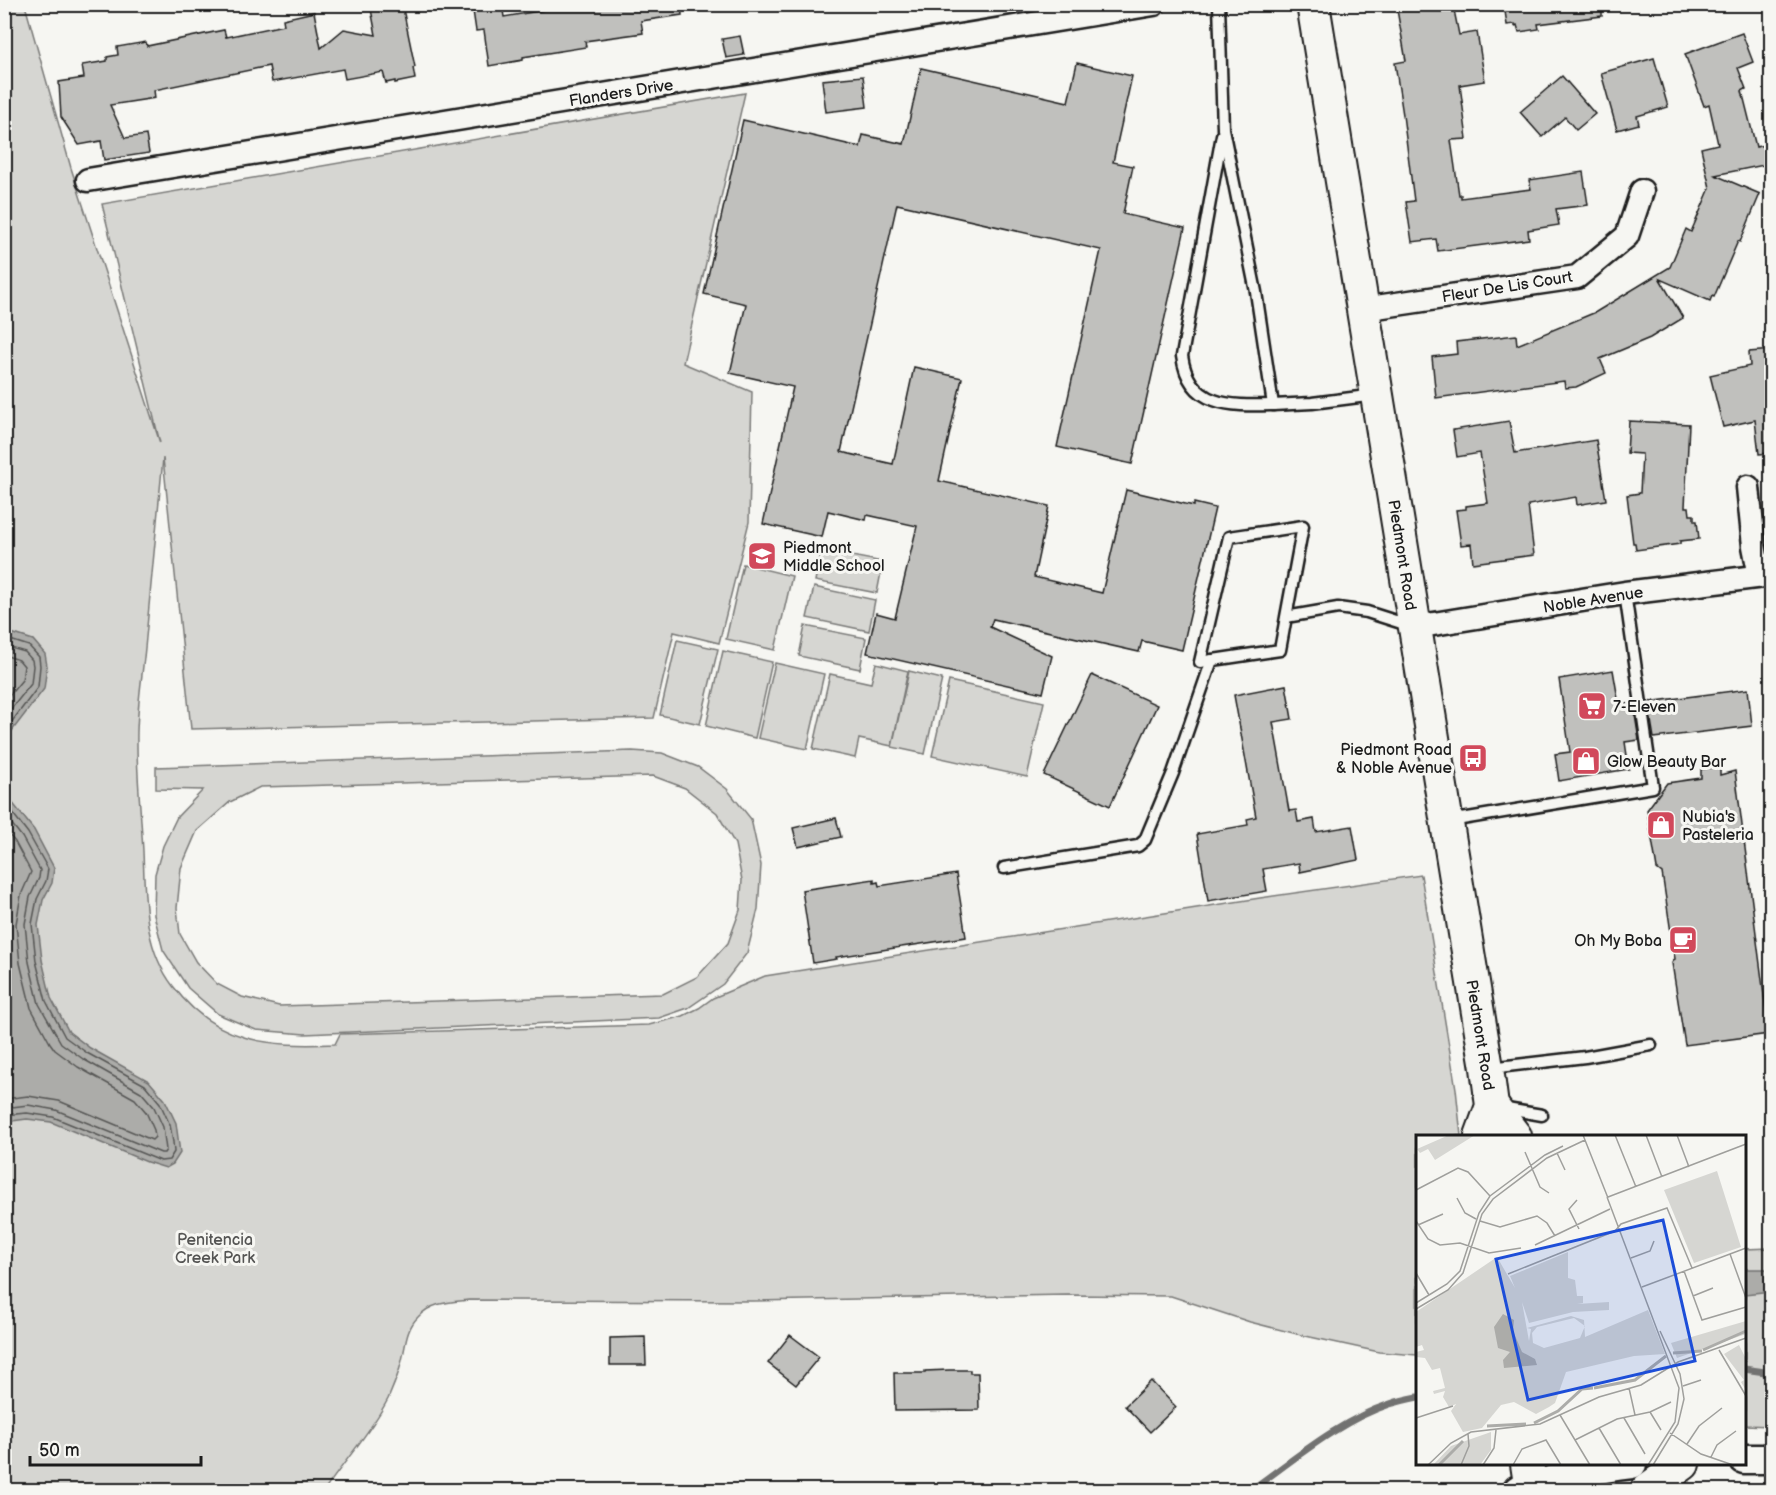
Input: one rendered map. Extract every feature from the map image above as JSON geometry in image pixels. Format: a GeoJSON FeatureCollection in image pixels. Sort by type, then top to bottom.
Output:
{"type":"FeatureCollection","features":[{"type":"Feature","properties":{"kind":"main road","name":"Piedmont Road"},"geometry":{"type":"LineString","coordinates":[[1313,4],[1487,1068],[1492,1106],[1482,1135]]}},
{"type":"Feature","properties":{"kind":"main road","name":"Piedmont Road"},"geometry":{"type":"LineString","coordinates":[[1492,1106],[1514,1135]]}},
{"type":"Feature","properties":{"kind":"main road"},"geometry":{"type":"LineString","coordinates":[[1647,1491],[1682,1465]]}},
{"type":"Feature","properties":{"kind":"street","name":"Flanders Drive"},"geometry":{"type":"LineString","coordinates":[[88,180],[1154,4]]}},
{"type":"Feature","properties":{"kind":"street","name":"Fleur De Lis Court"},"geometry":{"type":"LineString","coordinates":[[1363,309],[1577,277],[1627,236],[1642,191]]}},
{"type":"Feature","properties":{"kind":"street"},"geometry":{"type":"LineString","coordinates":[[1748,487],[1754,546],[1766,575]]}},
{"type":"Feature","properties":{"kind":"street","name":"Noble Avenue"},"geometry":{"type":"LineString","coordinates":[[1415,627],[1625,593],[1766,575]]}},
{"type":"Feature","properties":{"kind":"street"},"geometry":{"type":"LineString","coordinates":[[1746,1459],[1772,1459]]}},
{"type":"Feature","properties":{"kind":"street"},"geometry":{"type":"LineString","coordinates":[[1527,1483],[1575,1476],[1605,1466],[1618,1465]]}},
{"type":"Feature","properties":{"kind":"lane"},"geometry":{"type":"LineString","coordinates":[[1219,4],[1223,129],[1256,292],[1273,405]]}},
{"type":"Feature","properties":{"kind":"lane"},"geometry":{"type":"LineString","coordinates":[[1223,129],[1182,356],[1191,385],[1213,401],[1237,406],[1312,403],[1377,395]]}},
{"type":"Feature","properties":{"kind":"lane"},"geometry":{"type":"LineString","coordinates":[[1303,526],[1286,617],[1280,650],[1200,662],[1229,537],[1303,526]]}},
{"type":"Feature","properties":{"kind":"lane"},"geometry":{"type":"LineString","coordinates":[[1446,821],[1653,787],[1625,593]]}},
{"type":"Feature","properties":{"kind":"lane"},"geometry":{"type":"LineString","coordinates":[[1286,617],[1338,608],[1367,612],[1415,627]]}},
{"type":"Feature","properties":{"kind":"lane"},"geometry":{"type":"LineString","coordinates":[[1004,868],[1138,846],[1145,840],[1173,773],[1212,660]]}},
{"type":"Feature","properties":{"kind":"lane"},"geometry":{"type":"LineString","coordinates":[[1487,1068],[1585,1057],[1651,1045]]}},
{"type":"Feature","properties":{"kind":"lane"},"geometry":{"type":"LineString","coordinates":[[1492,1106],[1542,1115]]}},
{"type":"Feature","properties":{"kind":"green space","name":"Penitencia Creek Park"},"geometry":{"type":"Polygon","coordinates":[[[5,5],[25,5],[71,168],[160,443],[102,204],[745,93],[683,363],[752,392],[749,522],[719,643],[674,632],[654,718],[191,729],[163,458],[137,731],[145,904],[151,939],[163,971],[189,1005],[207,1020],[245,1038],[266,1042],[335,1044],[340,1034],[649,1025],[683,1016],[713,998],[765,976],[1421,875],[1456,1089],[1461,1135],[1416,1135],[1416,1355],[1379,1352],[1301,1335],[1250,1322],[1171,1296],[1068,1295],[752,1301],[469,1300],[448,1302],[429,1308],[414,1322],[408,1333],[400,1368],[388,1399],[366,1434],[325,1490],[5,1490],[5,5]]]}},
{"type":"Feature","properties":{"kind":"green space"},"geometry":{"type":"Polygon","coordinates":[[[821,550],[883,562],[877,593],[815,581],[821,550]]]}},
{"type":"Feature","properties":{"kind":"green space"},"geometry":{"type":"Polygon","coordinates":[[[743,564],[792,576],[775,650],[726,639],[743,564]]]}},
{"type":"Feature","properties":{"kind":"green space"},"geometry":{"type":"Polygon","coordinates":[[[814,587],[875,600],[869,631],[807,618],[814,587]]]}},
{"type":"Feature","properties":{"kind":"green space"},"geometry":{"type":"Polygon","coordinates":[[[805,626],[866,638],[860,669],[799,656],[805,626]]]}},
{"type":"Feature","properties":{"kind":"green space"},"geometry":{"type":"Polygon","coordinates":[[[677,640],[718,649],[700,724],[660,715],[677,640]]]}},
{"type":"Feature","properties":{"kind":"green space"},"geometry":{"type":"Polygon","coordinates":[[[723,651],[772,662],[755,738],[706,726],[723,651]]]}},
{"type":"Feature","properties":{"kind":"green space"},"geometry":{"type":"Polygon","coordinates":[[[775,663],[824,674],[807,749],[758,738],[775,663]]]}},
{"type":"Feature","properties":{"kind":"green space"},"geometry":{"type":"Polygon","coordinates":[[[876,663],[908,671],[892,746],[859,739],[855,758],[813,749],[830,674],[871,683],[876,663]]]}},
{"type":"Feature","properties":{"kind":"green space"},"geometry":{"type":"Polygon","coordinates":[[[909,671],[942,679],[925,754],[892,747],[909,671]]]}},
{"type":"Feature","properties":{"kind":"green space"},"geometry":{"type":"Polygon","coordinates":[[[949,681],[1044,702],[1027,777],[932,756],[949,681]]]}},
{"type":"Feature","properties":{"kind":"green space"},"geometry":{"type":"Polygon","coordinates":[[[632,751],[662,753],[698,767],[727,789],[751,819],[761,865],[758,909],[747,953],[723,984],[688,1008],[659,1018],[305,1034],[256,1030],[218,1014],[188,988],[163,950],[154,915],[155,874],[163,846],[177,817],[203,790],[156,789],[156,767],[632,751]],[[653,776],[260,787],[230,802],[197,831],[181,868],[177,908],[180,934],[196,962],[217,984],[242,997],[279,1006],[663,994],[697,977],[728,943],[740,910],[742,880],[735,844],[717,813],[685,788],[653,776]]]}},
{"type":"Feature","properties":{"kind":"green space"},"geometry":{"type":"Polygon","coordinates":[[[1771,1248],[1771,1426],[1746,1425],[1746,1249],[1771,1248]]]}},
{"type":"Feature","properties":{"kind":"water"},"geometry":{"type":"Polygon","coordinates":[[[5,631],[33,640],[45,654],[47,666],[44,689],[8,736],[5,758],[5,631]]]}},
{"type":"Feature","properties":{"kind":"water"},"geometry":{"type":"Polygon","coordinates":[[[4,770],[7,796],[34,830],[54,868],[52,883],[43,900],[38,925],[42,960],[51,998],[69,1032],[90,1048],[149,1081],[165,1100],[176,1123],[180,1153],[173,1164],[166,1168],[51,1122],[27,1119],[5,1122],[4,770]]]}},
{"type":"Feature","properties":{"kind":"water"},"geometry":{"type":"Polygon","coordinates":[[[1746,1269],[1771,1270],[1771,1291],[1746,1294],[1746,1269]]]}},
{"type":"Feature","properties":{"kind":"building"},"geometry":{"type":"Polygon","coordinates":[[[370,4],[402,4],[415,67],[413,68],[415,79],[386,83],[383,72],[345,79],[343,69],[272,82],[269,66],[154,90],[155,98],[110,105],[125,138],[146,135],[149,153],[104,160],[101,141],[79,145],[61,117],[59,82],[84,78],[82,65],[107,61],[107,57],[118,55],[117,47],[146,42],[147,46],[224,30],[226,37],[284,25],[283,19],[314,12],[321,48],[344,29],[376,35],[370,4]]]}},
{"type":"Feature","properties":{"kind":"building"},"geometry":{"type":"Polygon","coordinates":[[[472,4],[502,4],[504,17],[550,9],[550,6],[560,4],[681,4],[682,15],[641,21],[643,33],[585,41],[586,47],[523,57],[523,60],[489,66],[484,30],[476,31],[472,4]]]}},
{"type":"Feature","properties":{"kind":"building"},"geometry":{"type":"Polygon","coordinates":[[[1396,4],[1433,4],[1433,8],[1453,5],[1459,35],[1477,32],[1485,81],[1460,85],[1467,139],[1451,140],[1461,198],[1531,189],[1529,180],[1583,172],[1588,205],[1556,209],[1559,225],[1528,230],[1529,239],[1438,251],[1436,239],[1412,242],[1406,202],[1414,201],[1395,63],[1406,61],[1396,4]]]}},
{"type":"Feature","properties":{"kind":"building"},"geometry":{"type":"Polygon","coordinates":[[[1504,4],[1602,4],[1602,16],[1538,24],[1539,29],[1519,32],[1517,25],[1507,25],[1504,4]]]}},
{"type":"Feature","properties":{"kind":"building"},"geometry":{"type":"Polygon","coordinates":[[[1742,33],[1753,62],[1738,68],[1746,89],[1742,91],[1756,147],[1764,145],[1769,164],[1715,175],[1760,194],[1714,297],[1712,296],[1710,301],[1660,279],[1683,318],[1650,338],[1600,359],[1606,373],[1576,387],[1565,388],[1564,381],[1436,398],[1432,357],[1457,354],[1456,342],[1516,335],[1517,345],[1596,312],[1670,267],[1686,229],[1691,232],[1710,188],[1701,148],[1718,144],[1709,104],[1704,106],[1685,54],[1742,33]]]}},
{"type":"Feature","properties":{"kind":"building"},"geometry":{"type":"Polygon","coordinates":[[[740,36],[744,55],[726,58],[722,39],[740,36]]]}},
{"type":"Feature","properties":{"kind":"building"},"geometry":{"type":"Polygon","coordinates":[[[1654,58],[1668,107],[1637,116],[1639,124],[1617,130],[1601,73],[1654,58]]]}},
{"type":"Feature","properties":{"kind":"building"},"geometry":{"type":"Polygon","coordinates":[[[1077,63],[1132,76],[1113,162],[1133,166],[1123,214],[1185,228],[1132,464],[1057,447],[1101,250],[897,204],[841,452],[893,464],[914,367],[962,378],[939,481],[1049,506],[1034,577],[1102,593],[1126,490],[1194,506],[1194,503],[1215,508],[1182,650],[1142,641],[1139,652],[993,619],[990,627],[1052,656],[1043,693],[867,653],[876,613],[895,618],[917,526],[867,515],[866,520],[828,511],[822,537],[763,524],[793,387],[730,373],[746,304],[704,294],[743,120],[860,147],[863,135],[904,144],[921,68],[1068,102],[1077,63]]]}},
{"type":"Feature","properties":{"kind":"building"},"geometry":{"type":"Polygon","coordinates":[[[863,76],[867,107],[826,112],[822,80],[863,76]]]}},
{"type":"Feature","properties":{"kind":"building"},"geometry":{"type":"Polygon","coordinates":[[[1562,76],[1595,114],[1576,130],[1565,117],[1542,137],[1520,112],[1562,76]]]}},
{"type":"Feature","properties":{"kind":"building"},"geometry":{"type":"Polygon","coordinates":[[[1772,350],[1772,453],[1759,454],[1755,420],[1723,427],[1710,375],[1750,366],[1749,352],[1772,350]]]}},
{"type":"Feature","properties":{"kind":"building"},"geometry":{"type":"Polygon","coordinates":[[[1509,421],[1515,453],[1596,440],[1606,500],[1577,505],[1576,497],[1528,505],[1534,555],[1473,563],[1471,544],[1461,545],[1456,510],[1488,503],[1480,453],[1457,457],[1453,430],[1509,421]]]}},
{"type":"Feature","properties":{"kind":"building"},"geometry":{"type":"Polygon","coordinates":[[[1629,421],[1689,424],[1685,507],[1689,507],[1690,515],[1694,515],[1694,521],[1697,521],[1699,539],[1636,550],[1635,543],[1633,543],[1627,495],[1640,493],[1642,454],[1627,453],[1629,421]]]}},
{"type":"Feature","properties":{"kind":"building"},"geometry":{"type":"Polygon","coordinates":[[[1613,670],[1619,705],[1633,703],[1639,740],[1625,742],[1629,769],[1559,781],[1555,754],[1570,752],[1559,679],[1613,670]]]}},
{"type":"Feature","properties":{"kind":"building"},"geometry":{"type":"Polygon","coordinates":[[[1092,675],[1157,705],[1110,806],[1044,775],[1092,675]]]}},
{"type":"Feature","properties":{"kind":"building"},"geometry":{"type":"Polygon","coordinates":[[[1286,685],[1292,719],[1273,722],[1289,811],[1296,810],[1298,822],[1314,819],[1316,832],[1352,826],[1358,860],[1300,872],[1299,863],[1263,869],[1267,891],[1208,901],[1197,834],[1248,825],[1247,819],[1256,817],[1234,695],[1286,685]]]}},
{"type":"Feature","properties":{"kind":"building"},"geometry":{"type":"Polygon","coordinates":[[[1748,689],[1752,726],[1654,738],[1648,702],[1748,689]]]}},
{"type":"Feature","properties":{"kind":"building"},"geometry":{"type":"Polygon","coordinates":[[[1720,767],[1720,775],[1735,771],[1769,1034],[1685,1045],[1672,963],[1675,959],[1662,873],[1657,869],[1647,810],[1667,783],[1701,778],[1701,769],[1720,767]]]}},
{"type":"Feature","properties":{"kind":"building"},"geometry":{"type":"Polygon","coordinates":[[[836,818],[841,837],[798,847],[793,828],[836,818]]]}},
{"type":"Feature","properties":{"kind":"building"},"geometry":{"type":"Polygon","coordinates":[[[956,874],[966,937],[836,957],[837,959],[813,963],[802,890],[874,879],[874,883],[878,882],[879,886],[956,874]]]}},
{"type":"Feature","properties":{"kind":"building"},"geometry":{"type":"Polygon","coordinates":[[[790,1335],[819,1357],[796,1385],[768,1363],[790,1335]]]}},
{"type":"Feature","properties":{"kind":"building"},"geometry":{"type":"Polygon","coordinates":[[[645,1337],[646,1365],[610,1365],[610,1338],[645,1337]]]}},
{"type":"Feature","properties":{"kind":"building"},"geometry":{"type":"Polygon","coordinates":[[[970,1370],[970,1373],[978,1373],[979,1410],[895,1411],[894,1373],[970,1370]]]}},
{"type":"Feature","properties":{"kind":"building"},"geometry":{"type":"Polygon","coordinates":[[[1151,1381],[1176,1407],[1150,1432],[1125,1406],[1151,1381]]]}},
{"type":"Feature","properties":{"kind":"waterway"},"geometry":{"type":"LineString","coordinates":[[1746,1369],[1772,1373]]}},
{"type":"Feature","properties":{"kind":"waterway"},"geometry":{"type":"LineString","coordinates":[[1251,1490],[1335,1430],[1371,1411],[1416,1397]]}},
{"type":"Feature","properties":{"kind":"place","name":"Piedmont Middle School"},"geometry":{"type":"Point","coordinates":[762,556]}},
{"type":"Feature","properties":{"kind":"place","name":"7-Eleven"},"geometry":{"type":"Point","coordinates":[1592,706]}},
{"type":"Feature","properties":{"kind":"place","name":"Piedmont Road & Noble Avenue"},"geometry":{"type":"Point","coordinates":[1473,758]}},
{"type":"Feature","properties":{"kind":"place","name":"Glow Beauty Bar"},"geometry":{"type":"Point","coordinates":[1586,761]}},
{"type":"Feature","properties":{"kind":"place","name":"Nubia's Pasteleria"},"geometry":{"type":"Point","coordinates":[1661,825]}},
{"type":"Feature","properties":{"kind":"place","name":"Oh My Boba"},"geometry":{"type":"Point","coordinates":[1683,940]}}]}
